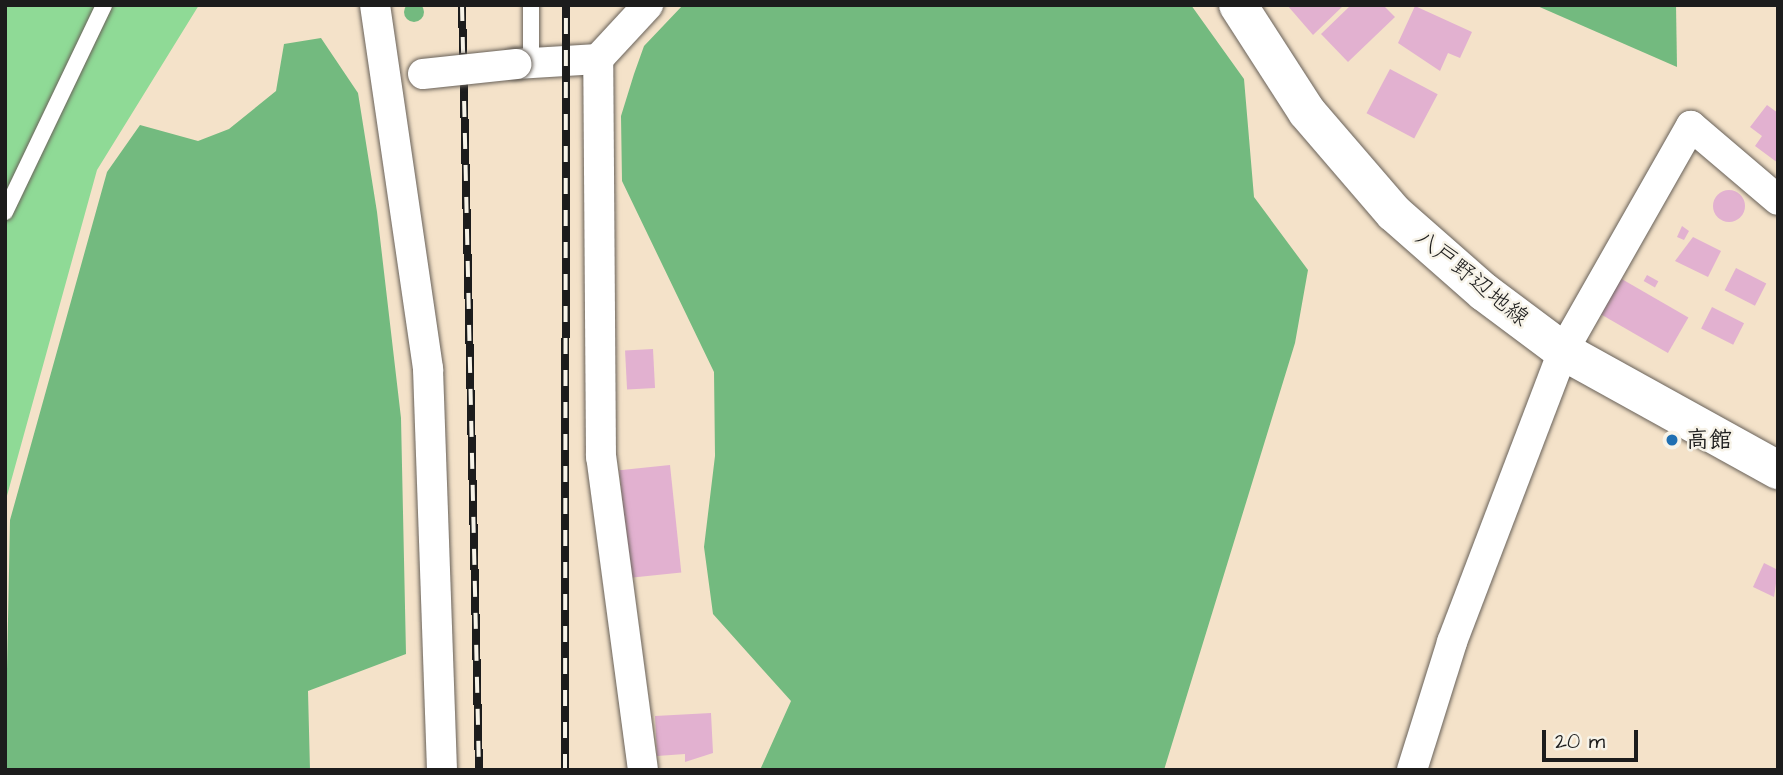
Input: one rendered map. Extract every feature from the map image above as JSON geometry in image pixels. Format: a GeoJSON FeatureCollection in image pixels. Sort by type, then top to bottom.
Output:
{"type":"FeatureCollection","features":[{"type":"Feature","properties":{"kind":"main road","name":"八戸野辺地線"},"geometry":{"type":"LineString","coordinates":[[1238,5],[1307,112],[1394,213],[1563,351],[1778,470]]}},
{"type":"Feature","properties":{"kind":"street"},"geometry":{"type":"LineString","coordinates":[[375,5],[428,369],[442,770]]}},
{"type":"Feature","properties":{"kind":"street"},"geometry":{"type":"LineString","coordinates":[[643,770],[601,457],[598,59],[648,5]]}},
{"type":"Feature","properties":{"kind":"street"},"geometry":{"type":"LineString","coordinates":[[386,78],[524,63],[598,59]]}},
{"type":"Feature","properties":{"kind":"street"},"geometry":{"type":"LineString","coordinates":[[1412,770],[1452,642],[1563,351],[1691,126],[1778,200]]}},
{"type":"Feature","properties":{"kind":"lane"},"geometry":{"type":"LineString","coordinates":[[5,212],[104,5]]}},
{"type":"Feature","properties":{"kind":"lane"},"geometry":{"type":"LineString","coordinates":[[524,63],[531,5]]}},
{"type":"Feature","properties":{"kind":"green space"},"geometry":{"type":"Polygon","coordinates":[[[414,2],[421,5],[424,12],[421,19],[414,22],[407,19],[404,12],[407,5],[414,2]]]}},
{"type":"Feature","properties":{"kind":"green space"},"geometry":{"type":"Polygon","coordinates":[[[5,5],[199,5],[97,170],[5,503],[5,5]]]}},
{"type":"Feature","properties":{"kind":"green space"},"geometry":{"type":"Polygon","coordinates":[[[683,5],[1191,5],[1244,79],[1254,197],[1308,270],[1295,343],[1164,770],[760,770],[791,701],[713,614],[704,547],[715,456],[714,372],[622,181],[621,116],[634,74],[644,46],[683,5]]]}},
{"type":"Feature","properties":{"kind":"green space"},"geometry":{"type":"Polygon","coordinates":[[[1535,5],[1676,5],[1677,67],[1535,5]]]}},
{"type":"Feature","properties":{"kind":"green space"},"geometry":{"type":"Polygon","coordinates":[[[321,38],[358,93],[377,212],[401,418],[406,654],[308,691],[310,770],[5,770],[10,520],[107,172],[140,125],[198,141],[229,129],[276,91],[284,44],[321,38]]]}},
{"type":"Feature","properties":{"kind":"building"},"geometry":{"type":"Polygon","coordinates":[[[1287,5],[1344,5],[1313,35],[1287,5]]]}},
{"type":"Feature","properties":{"kind":"building"},"geometry":{"type":"Polygon","coordinates":[[[1351,5],[1383,5],[1395,17],[1348,62],[1321,34],[1351,5]]]}},
{"type":"Feature","properties":{"kind":"building"},"geometry":{"type":"Polygon","coordinates":[[[1415,6],[1472,32],[1460,58],[1448,53],[1440,71],[1398,43],[1415,6]]]}},
{"type":"Feature","properties":{"kind":"building"},"geometry":{"type":"Polygon","coordinates":[[[1390,69],[1438,94],[1414,138],[1367,113],[1390,69]]]}},
{"type":"Feature","properties":{"kind":"building"},"geometry":{"type":"Polygon","coordinates":[[[1767,105],[1778,113],[1778,163],[1755,146],[1762,136],[1750,127],[1767,105]]]}},
{"type":"Feature","properties":{"kind":"building"},"geometry":{"type":"Polygon","coordinates":[[[1729,190],[1741,194],[1745,206],[1741,218],[1729,222],[1717,218],[1713,206],[1717,194],[1729,190]]]}},
{"type":"Feature","properties":{"kind":"building"},"geometry":{"type":"Polygon","coordinates":[[[1682,226],[1689,231],[1684,240],[1677,237],[1682,226]]]}},
{"type":"Feature","properties":{"kind":"building"},"geometry":{"type":"Polygon","coordinates":[[[1693,237],[1721,251],[1708,277],[1675,261],[1693,237]]]}},
{"type":"Feature","properties":{"kind":"building"},"geometry":{"type":"Polygon","coordinates":[[[1736,268],[1766,283],[1755,306],[1725,290],[1736,268]]]}},
{"type":"Feature","properties":{"kind":"building"},"geometry":{"type":"Polygon","coordinates":[[[1647,275],[1658,281],[1655,287],[1644,281],[1647,275]]]}},
{"type":"Feature","properties":{"kind":"building"},"geometry":{"type":"Polygon","coordinates":[[[1620,278],[1688,318],[1668,353],[1600,314],[1620,278]]]}},
{"type":"Feature","properties":{"kind":"building"},"geometry":{"type":"Polygon","coordinates":[[[1712,307],[1744,323],[1733,345],[1701,328],[1712,307]]]}},
{"type":"Feature","properties":{"kind":"building"},"geometry":{"type":"Polygon","coordinates":[[[653,349],[655,388],[627,389],[625,350],[653,349]]]}},
{"type":"Feature","properties":{"kind":"building"},"geometry":{"type":"Polygon","coordinates":[[[670,465],[681,572],[631,578],[619,470],[670,465]]]}},
{"type":"Feature","properties":{"kind":"building"},"geometry":{"type":"Polygon","coordinates":[[[1764,563],[1778,570],[1774,597],[1753,587],[1764,563]]]}},
{"type":"Feature","properties":{"kind":"building"},"geometry":{"type":"Polygon","coordinates":[[[711,713],[713,753],[685,762],[685,754],[657,756],[655,716],[711,713]]]}},
{"type":"Feature","properties":{"kind":"railway"},"geometry":{"type":"LineString","coordinates":[[462,5],[479,770]]}},
{"type":"Feature","properties":{"kind":"railway"},"geometry":{"type":"LineString","coordinates":[[565,770],[566,5]]}},
{"type":"Feature","properties":{"kind":"place","name":"高館"},"geometry":{"type":"Point","coordinates":[1672,440]}}]}
